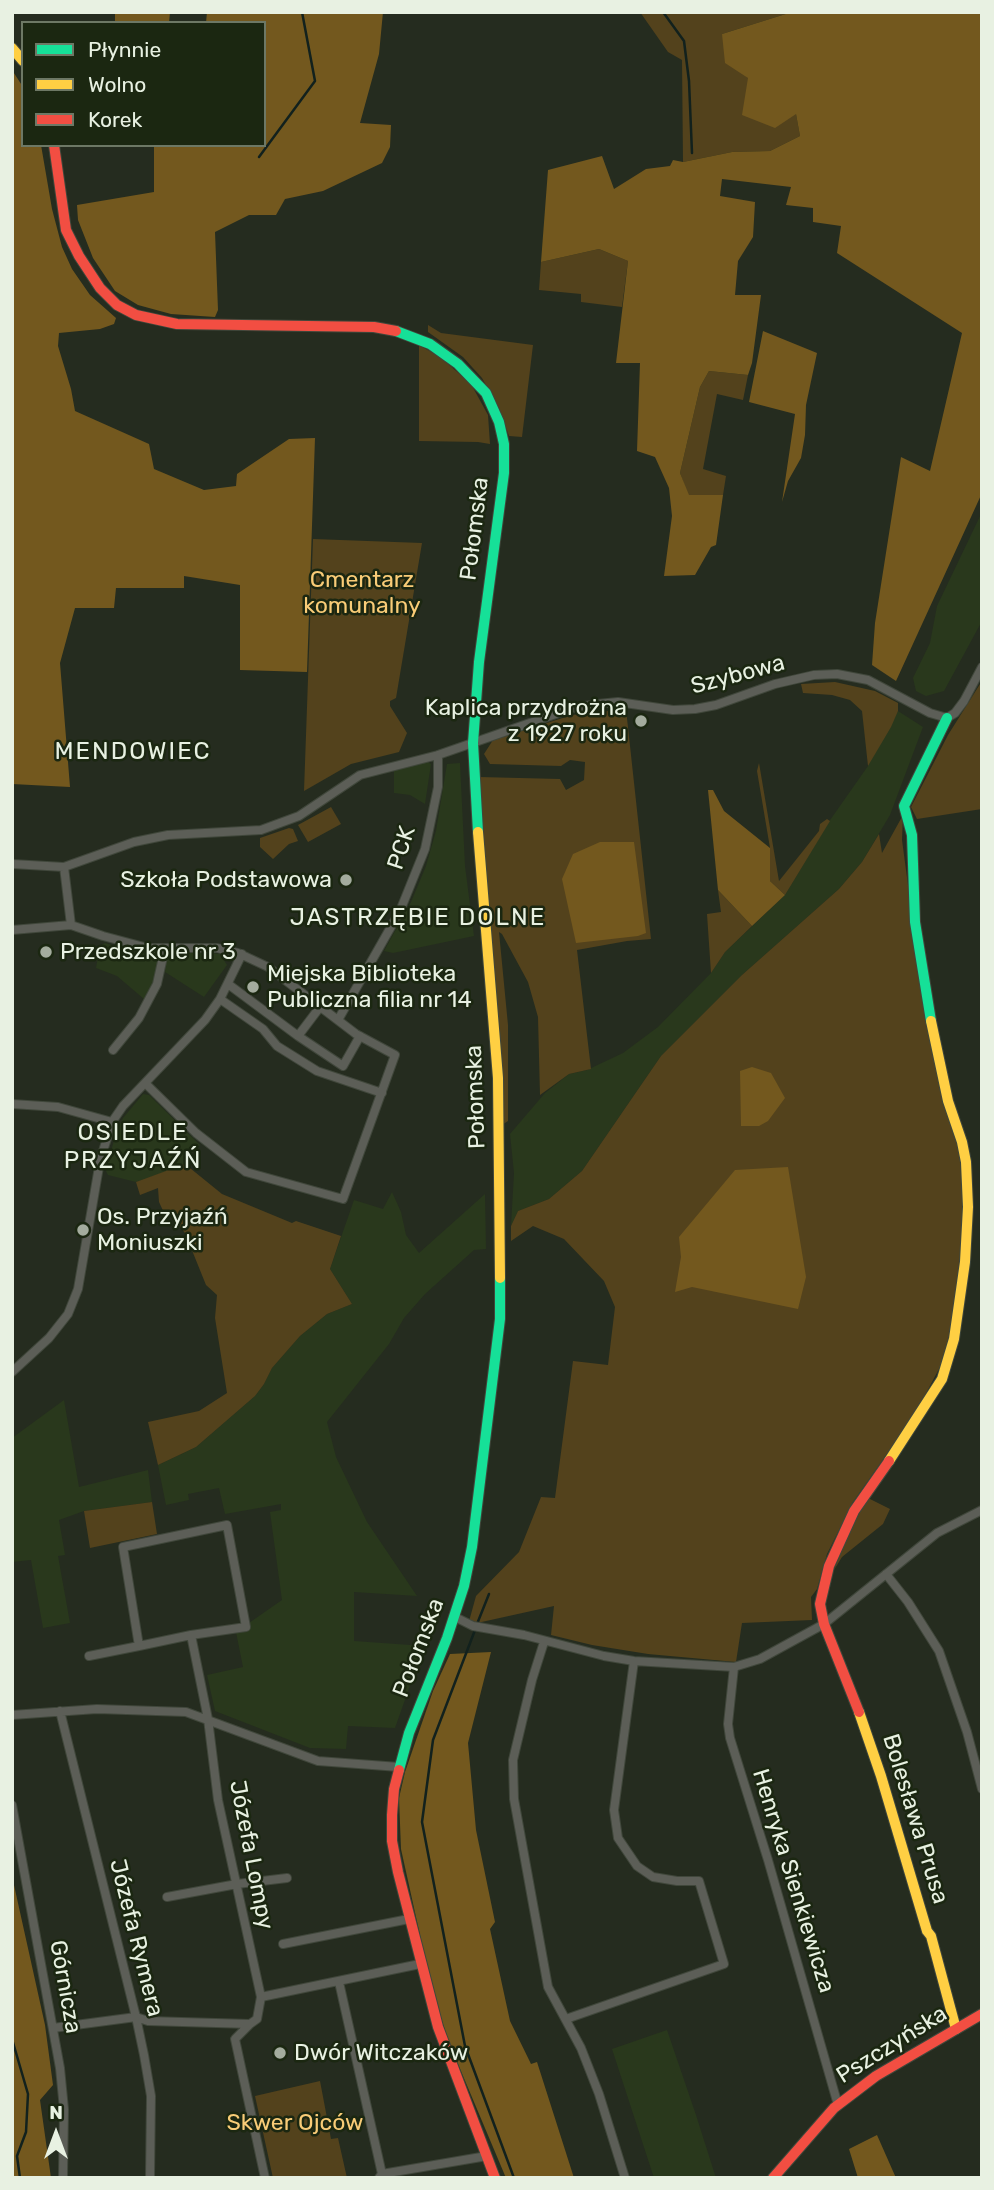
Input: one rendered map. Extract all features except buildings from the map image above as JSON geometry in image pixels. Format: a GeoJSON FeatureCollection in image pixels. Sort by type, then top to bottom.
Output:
{"type":"FeatureCollection","features":[{"type":"Feature","properties":{"kind":"street","name":"Połomska"},"geometry":{"type":"LineString","coordinates":[[54,147],[66,230],[100,288],[117,305],[136,315],[177,324],[348,326],[402,332],[430,344],[458,364],[486,393],[499,422],[504,444],[503,473],[480,650],[473,743],[498,1078],[500,1319],[472,1547],[455,1617],[409,1733],[399,1767],[394,1788],[392,1841],[420,1964],[438,2027],[495,2178]]}},
{"type":"Feature","properties":{"kind":"street"},"geometry":{"type":"LineString","coordinates":[[947,718],[955,713],[964,701],[982,667]]}},
{"type":"Feature","properties":{"kind":"street","name":"Szybowa"},"geometry":{"type":"LineString","coordinates":[[64,866],[134,842],[168,835],[261,830],[299,816],[360,775],[438,755],[573,708],[618,702],[673,710],[695,709],[716,705],[775,684],[814,675],[837,674],[868,680],[930,713],[947,718]]}},
{"type":"Feature","properties":{"kind":"street","name":"Bolesława Prusa"},"geometry":{"type":"LineString","coordinates":[[947,718],[904,806],[912,835],[915,922],[932,1028],[948,1101],[962,1142],[967,1168],[965,1262],[954,1339],[947,1367],[933,1396],[861,1498],[843,1533],[828,1566],[820,1604],[824,1625],[871,1746],[927,1931],[931,1936],[956,2029]]}},
{"type":"Feature","properties":{"kind":"street","name":"PCK"},"geometry":{"type":"LineString","coordinates":[[338,1020],[400,911],[425,849],[438,787],[438,755]]}},
{"type":"Feature","properties":{"kind":"street"},"geometry":{"type":"LineString","coordinates":[[12,864],[64,866],[71,925]]}},
{"type":"Feature","properties":{"kind":"street"},"geometry":{"type":"LineString","coordinates":[[12,930],[71,925],[148,948],[217,948],[242,954],[274,970],[360,1036],[395,1055],[343,1199],[246,1172],[194,1132],[145,1083]]}},
{"type":"Feature","properties":{"kind":"street"},"geometry":{"type":"LineString","coordinates":[[113,1050],[139,1018],[157,984],[165,948]]}},
{"type":"Feature","properties":{"kind":"street"},"geometry":{"type":"LineString","coordinates":[[12,1372],[49,1338],[68,1314],[78,1289],[100,1161],[112,1122],[123,1105],[205,1020],[220,999],[242,954]]}},
{"type":"Feature","properties":{"kind":"street"},"geometry":{"type":"LineString","coordinates":[[228,984],[343,1066],[360,1036]]}},
{"type":"Feature","properties":{"kind":"street"},"geometry":{"type":"LineString","coordinates":[[220,999],[263,1029],[277,1046],[317,1071],[382,1093]]}},
{"type":"Feature","properties":{"kind":"street"},"geometry":{"type":"LineString","coordinates":[[298,1036],[320,1007]]}},
{"type":"Feature","properties":{"kind":"street"},"geometry":{"type":"LineString","coordinates":[[12,1104],[58,1107],[112,1122]]}},
{"type":"Feature","properties":{"kind":"street"},"geometry":{"type":"LineString","coordinates":[[455,1617],[473,1626],[604,1657],[734,1667],[760,1659],[824,1625],[937,1532],[982,1510]]}},
{"type":"Feature","properties":{"kind":"street"},"geometry":{"type":"LineString","coordinates":[[89,1656],[139,1646],[191,1635],[246,1627],[227,1525],[123,1547],[139,1646]]}},
{"type":"Feature","properties":{"kind":"street"},"geometry":{"type":"LineString","coordinates":[[886,1574],[908,1602],[939,1651],[963,1719],[982,1789]]}},
{"type":"Feature","properties":{"kind":"street","name":"Józefa Lompy"},"geometry":{"type":"LineString","coordinates":[[191,1635],[208,1719],[218,1800],[261,1997]]}},
{"type":"Feature","properties":{"kind":"street"},"geometry":{"type":"LineString","coordinates":[[544,1642],[513,1760],[514,1799],[548,1987],[581,2048],[599,2094],[625,2178]]}},
{"type":"Feature","properties":{"kind":"street"},"geometry":{"type":"LineString","coordinates":[[566,2019],[724,1964],[699,1881],[653,1877],[637,1866],[618,1838],[614,1810],[634,1661]]}},
{"type":"Feature","properties":{"kind":"street","name":"Henryka Sienkiewicza"},"geometry":{"type":"LineString","coordinates":[[734,1667],[728,1724],[730,1738],[772,1872],[838,2105]]}},
{"type":"Feature","properties":{"kind":"street"},"geometry":{"type":"LineString","coordinates":[[12,1714],[97,1709],[186,1712],[318,1761],[399,1767]]}},
{"type":"Feature","properties":{"kind":"street","name":"Józefa Rymera"},"geometry":{"type":"LineString","coordinates":[[60,1711],[136,2017],[151,2096],[150,2178]]}},
{"type":"Feature","properties":{"kind":"street","name":"Górnicza"},"geometry":{"type":"LineString","coordinates":[[12,1805],[60,2068],[64,2109],[63,2178]]}},
{"type":"Feature","properties":{"kind":"street"},"geometry":{"type":"LineString","coordinates":[[167,1897],[287,1878]]}},
{"type":"Feature","properties":{"kind":"street"},"geometry":{"type":"LineString","coordinates":[[283,1944],[409,1919]]}},
{"type":"Feature","properties":{"kind":"street"},"geometry":{"type":"LineString","coordinates":[[265,2178],[235,2039],[257,2019],[261,1997],[420,1964]]}},
{"type":"Feature","properties":{"kind":"street"},"geometry":{"type":"LineString","coordinates":[[339,1982],[381,2176],[487,2157]]}},
{"type":"Feature","properties":{"kind":"street","name":"Pszczyńska"},"geometry":{"type":"LineString","coordinates":[[773,2178],[838,2105],[876,2076],[982,2014]]}},
{"type":"Feature","properties":{"kind":"street"},"geometry":{"type":"LineString","coordinates":[[53,2028],[136,2017],[148,2021],[250,2024]]}},
{"type":"Feature","properties":{"kind":"shaded area"},"geometry":{"type":"Polygon","coordinates":[[[115,12],[170,12],[169,21],[115,21],[115,12]]]}},
{"type":"Feature","properties":{"kind":"shaded area"},"geometry":{"type":"Polygon","coordinates":[[[207,12],[383,12],[379,54],[360,123],[391,125],[390,147],[382,163],[323,191],[285,199],[276,215],[249,215],[215,232],[218,310],[215,317],[171,314],[138,305],[115,291],[93,258],[78,220],[77,205],[154,192],[154,147],[266,147],[266,21],[206,21],[207,12]]]}},
{"type":"Feature","properties":{"kind":"shaded area"},"geometry":{"type":"Polygon","coordinates":[[[792,12],[982,12],[982,493],[896,681],[872,665],[875,623],[901,457],[930,471],[962,333],[837,253],[841,226],[813,222],[813,208],[786,205],[791,187],[722,179],[720,196],[755,202],[753,237],[738,261],[735,295],[761,295],[752,363],[748,375],[709,371],[700,387],[680,473],[689,495],[723,495],[716,545],[711,547],[695,575],[664,576],[672,516],[669,488],[655,457],[637,451],[640,363],[616,363],[628,261],[599,249],[541,262],[548,170],[602,156],[614,189],[646,169],[670,166],[673,160],[683,162],[732,152],[770,151],[800,136],[796,114],[775,128],[742,115],[748,78],[725,63],[722,34],[792,12]]]}},
{"type":"Feature","properties":{"kind":"shaded area"},"geometry":{"type":"Polygon","coordinates":[[[12,70],[21,84],[21,147],[41,147],[52,209],[62,247],[72,269],[90,295],[116,318],[114,324],[100,329],[59,333],[58,346],[75,411],[149,444],[154,469],[204,490],[236,486],[237,474],[289,439],[315,438],[307,672],[240,670],[240,585],[184,576],[184,588],[116,588],[114,608],[75,608],[60,663],[70,787],[12,784],[12,70]]]}},
{"type":"Feature","properties":{"kind":"shaded area"},"geometry":{"type":"Polygon","coordinates":[[[763,331],[817,353],[806,405],[801,458],[788,481],[782,502],[795,414],[749,402],[763,331]]]}},
{"type":"Feature","properties":{"kind":"shaded area"},"geometry":{"type":"Polygon","coordinates":[[[982,512],[982,621],[944,691],[926,696],[916,691],[913,678],[930,643],[937,606],[982,512]]]}},
{"type":"Feature","properties":{"kind":"shaded area"},"geometry":{"type":"Polygon","coordinates":[[[898,711],[923,727],[890,815],[862,862],[839,889],[742,975],[661,1056],[582,1171],[549,1199],[518,1211],[511,1226],[514,1173],[510,1134],[545,1093],[569,1074],[587,1070],[623,1053],[658,1027],[711,973],[725,952],[785,895],[828,823],[868,766],[898,711]]]}},
{"type":"Feature","properties":{"kind":"shaded area"},"geometry":{"type":"Polygon","coordinates":[[[426,761],[431,764],[425,804],[410,795],[394,793],[394,769],[426,761]]]}},
{"type":"Feature","properties":{"kind":"shaded area"},"geometry":{"type":"Polygon","coordinates":[[[460,763],[465,866],[474,936],[393,953],[384,951],[411,902],[426,866],[436,831],[447,764],[460,763]]]}},
{"type":"Feature","properties":{"kind":"shaded area"},"geometry":{"type":"Polygon","coordinates":[[[708,790],[713,790],[724,811],[770,848],[770,881],[785,895],[752,926],[718,890],[708,790]]]}},
{"type":"Feature","properties":{"kind":"shaded area"},"geometry":{"type":"Polygon","coordinates":[[[600,842],[634,842],[646,933],[576,943],[562,879],[573,854],[600,842]]]}},
{"type":"Feature","properties":{"kind":"shaded area"},"geometry":{"type":"Polygon","coordinates":[[[105,943],[137,953],[155,954],[158,960],[154,980],[144,999],[117,976],[96,968],[100,946],[105,943]]]}},
{"type":"Feature","properties":{"kind":"shaded area"},"geometry":{"type":"Polygon","coordinates":[[[173,953],[220,954],[227,965],[204,997],[165,972],[167,956],[173,953]]]}},
{"type":"Feature","properties":{"kind":"shaded area"},"geometry":{"type":"Polygon","coordinates":[[[752,1067],[771,1073],[785,1098],[768,1121],[759,1126],[741,1126],[740,1071],[752,1067]]]}},
{"type":"Feature","properties":{"kind":"shaded area"},"geometry":{"type":"Polygon","coordinates":[[[143,1094],[149,1095],[200,1145],[188,1157],[186,1165],[136,1182],[108,1175],[106,1171],[123,1118],[143,1094]]]}},
{"type":"Feature","properties":{"kind":"shaded area"},"geometry":{"type":"Polygon","coordinates":[[[788,1167],[806,1277],[798,1309],[692,1287],[675,1292],[681,1257],[679,1237],[735,1170],[788,1167]]]}},
{"type":"Feature","properties":{"kind":"shaded area"},"geometry":{"type":"Polygon","coordinates":[[[392,1192],[401,1212],[406,1235],[419,1253],[485,1194],[486,1249],[474,1250],[425,1294],[327,1422],[336,1457],[367,1522],[417,1596],[354,1592],[354,1641],[424,1646],[395,1728],[348,1726],[346,1749],[310,1748],[215,1711],[207,1675],[243,1667],[236,1632],[282,1600],[270,1512],[281,1510],[281,1504],[225,1514],[219,1488],[188,1494],[189,1500],[166,1505],[158,1465],[196,1447],[255,1396],[272,1368],[300,1336],[327,1314],[352,1304],[330,1269],[354,1200],[383,1209],[392,1192]]]}},
{"type":"Feature","properties":{"kind":"shaded area"},"geometry":{"type":"Polygon","coordinates":[[[64,1400],[79,1487],[148,1470],[152,1502],[84,1511],[59,1520],[65,1555],[58,1556],[70,1623],[43,1628],[31,1560],[12,1562],[12,1438],[64,1400]]]}},
{"type":"Feature","properties":{"kind":"shaded area"},"geometry":{"type":"Polygon","coordinates":[[[491,1652],[468,1743],[476,1830],[495,1922],[490,1929],[510,2021],[531,2064],[537,2062],[574,2178],[506,2178],[450,2045],[433,1994],[401,1849],[399,1798],[405,1772],[433,1691],[450,1654],[491,1652]]]}},
{"type":"Feature","properties":{"kind":"shaded area"},"geometry":{"type":"Polygon","coordinates":[[[12,1876],[45,2025],[53,2085],[40,2100],[51,2178],[12,2178],[12,1876]]]}},
{"type":"Feature","properties":{"kind":"shaded area"},"geometry":{"type":"Polygon","coordinates":[[[667,2030],[716,2178],[654,2178],[612,2049],[667,2030]]]}},
{"type":"Feature","properties":{"kind":"shaded area"},"geometry":{"type":"Polygon","coordinates":[[[877,2135],[896,2178],[858,2178],[849,2149],[877,2135]]]}},
{"type":"Feature","properties":{"kind":"green space"},"geometry":{"type":"Polygon","coordinates":[[[640,12],[792,12],[722,34],[748,78],[796,114],[800,136],[770,151],[732,152],[683,162],[682,60],[668,52],[640,12]]]}},
{"type":"Feature","properties":{"kind":"green space"},"geometry":{"type":"Polygon","coordinates":[[[599,249],[628,261],[622,307],[581,302],[581,294],[539,290],[541,262],[599,249]]]}},
{"type":"Feature","properties":{"kind":"green space"},"geometry":{"type":"Polygon","coordinates":[[[428,325],[441,333],[533,345],[522,437],[509,436],[499,408],[482,378],[463,357],[428,332],[428,325]]]}},
{"type":"Feature","properties":{"kind":"green space"},"geometry":{"type":"Polygon","coordinates":[[[419,345],[440,357],[471,384],[488,415],[490,444],[419,441],[419,345]]]}},
{"type":"Feature","properties":{"kind":"green space"},"geometry":{"type":"Polygon","coordinates":[[[709,371],[748,375],[743,400],[717,394],[703,469],[726,476],[723,495],[688,495],[680,473],[700,387],[709,371]]]}},
{"type":"Feature","properties":{"kind":"green space","name":"Cmentarz komunalny"},"geometry":{"type":"Polygon","coordinates":[[[313,539],[422,543],[396,698],[390,701],[390,706],[407,733],[399,752],[351,764],[304,791],[313,539]]]}},
{"type":"Feature","properties":{"kind":"green space"},"geometry":{"type":"Polygon","coordinates":[[[982,681],[982,809],[917,819],[911,807],[948,735],[982,681]]]}},
{"type":"Feature","properties":{"kind":"green space"},"geometry":{"type":"Polygon","coordinates":[[[835,682],[875,691],[898,703],[898,711],[891,727],[868,766],[862,711],[850,700],[832,695],[803,693],[801,684],[835,682]]]}},
{"type":"Feature","properties":{"kind":"green space"},"geometry":{"type":"Polygon","coordinates":[[[626,709],[651,939],[577,950],[591,1069],[569,1074],[540,1095],[538,1017],[528,982],[499,932],[508,1025],[508,1121],[502,1125],[499,1024],[486,906],[479,777],[560,779],[566,790],[584,780],[585,762],[570,760],[561,766],[490,764],[484,754],[493,740],[572,715],[626,709]]]}},
{"type":"Feature","properties":{"kind":"green space"},"geometry":{"type":"Polygon","coordinates":[[[759,763],[779,881],[819,831],[820,824],[827,819],[830,821],[785,895],[770,881],[770,848],[757,771],[759,763]]]}},
{"type":"Feature","properties":{"kind":"green space"},"geometry":{"type":"Polygon","coordinates":[[[331,807],[341,824],[308,842],[298,825],[331,807]]]}},
{"type":"Feature","properties":{"kind":"green space"},"geometry":{"type":"Polygon","coordinates":[[[903,815],[902,840],[910,900],[962,1162],[964,1235],[951,1330],[940,1367],[915,1414],[853,1502],[827,1554],[817,1589],[811,1597],[812,1620],[742,1623],[736,1662],[648,1654],[551,1635],[554,1606],[468,1625],[476,1596],[519,1552],[541,1497],[555,1498],[573,1361],[608,1365],[615,1307],[604,1281],[564,1239],[533,1226],[511,1241],[511,1226],[518,1211],[549,1199],[582,1171],[661,1056],[742,975],[839,889],[862,862],[879,834],[882,853],[903,815]]]}},
{"type":"Feature","properties":{"kind":"green space"},"geometry":{"type":"Polygon","coordinates":[[[293,829],[298,841],[289,844],[273,859],[260,847],[260,838],[293,829]]]}},
{"type":"Feature","properties":{"kind":"green space"},"geometry":{"type":"Polygon","coordinates":[[[718,890],[752,926],[725,952],[711,973],[707,914],[721,912],[718,890]]]}},
{"type":"Feature","properties":{"kind":"green space"},"geometry":{"type":"Polygon","coordinates":[[[185,1164],[222,1194],[292,1223],[296,1221],[341,1236],[330,1269],[352,1304],[327,1314],[300,1336],[272,1368],[255,1396],[196,1447],[158,1465],[148,1422],[199,1411],[227,1393],[215,1318],[217,1295],[206,1285],[185,1233],[169,1213],[165,1215],[159,1202],[158,1188],[140,1195],[136,1182],[185,1164]]]}},
{"type":"Feature","properties":{"kind":"green space"},"geometry":{"type":"Polygon","coordinates":[[[868,1498],[890,1509],[883,1524],[842,1557],[834,1570],[852,1522],[868,1498]]]}},
{"type":"Feature","properties":{"kind":"green space"},"geometry":{"type":"Polygon","coordinates":[[[152,1502],[157,1534],[90,1548],[84,1511],[152,1502]]]}},
{"type":"Feature","properties":{"kind":"green space","name":"Skwer Ojców"},"geometry":{"type":"Polygon","coordinates":[[[320,2081],[331,2139],[338,2138],[347,2178],[273,2178],[255,2096],[320,2081]]]}},
{"type":"Feature","properties":{"kind":"waterway"},"geometry":{"type":"LineString","coordinates":[[259,157],[315,81],[302,12]]}},
{"type":"Feature","properties":{"kind":"waterway"},"geometry":{"type":"LineString","coordinates":[[663,12],[684,41],[689,81],[692,153]]}},
{"type":"Feature","properties":{"kind":"waterway"},"geometry":{"type":"LineString","coordinates":[[477,1624],[489,1594]]}},
{"type":"Feature","properties":{"kind":"waterway"},"geometry":{"type":"LineString","coordinates":[[475,1630],[433,1740],[422,1822],[465,2046],[514,2178]]}},
{"type":"Feature","properties":{"kind":"waterway"},"geometry":{"type":"LineString","coordinates":[[12,2039],[28,2094],[26,2132],[17,2156],[20,2178]]}},
{"type":"Feature","properties":{"kind":"traffic: fast"},"geometry":{"type":"LineString","coordinates":[[396,331],[430,344],[458,364],[486,393],[499,422],[504,444],[504,473],[479,662],[473,743],[478,832]]}},
{"type":"Feature","properties":{"kind":"traffic: fast"},"geometry":{"type":"LineString","coordinates":[[931,1021],[915,922],[912,835],[904,806],[947,718]]}},
{"type":"Feature","properties":{"kind":"traffic: fast"},"geometry":{"type":"LineString","coordinates":[[399,1770],[409,1733],[447,1638],[464,1586],[472,1547],[500,1319],[500,1278]]}},
{"type":"Feature","properties":{"kind":"traffic: slow"},"geometry":{"type":"LineString","coordinates":[[12,48],[21,59]]}},
{"type":"Feature","properties":{"kind":"traffic: slow"},"geometry":{"type":"LineString","coordinates":[[478,832],[498,1078],[500,1278]]}},
{"type":"Feature","properties":{"kind":"traffic: slow"},"geometry":{"type":"LineString","coordinates":[[889,1461],[942,1379],[954,1339],[965,1262],[968,1207],[966,1162],[948,1101],[931,1021]]}},
{"type":"Feature","properties":{"kind":"traffic: slow"},"geometry":{"type":"LineString","coordinates":[[859,1712],[927,1931],[931,1936],[956,2029]]}},
{"type":"Feature","properties":{"kind":"traffic: jam"},"geometry":{"type":"LineString","coordinates":[[54,147],[66,230],[100,288],[117,305],[136,315],[177,324],[374,327],[396,331]]}},
{"type":"Feature","properties":{"kind":"traffic: jam"},"geometry":{"type":"LineString","coordinates":[[859,1712],[824,1624],[820,1604],[829,1566],[854,1511],[889,1461]]}},
{"type":"Feature","properties":{"kind":"traffic: jam"},"geometry":{"type":"LineString","coordinates":[[399,1770],[392,1815],[392,1841],[398,1872],[438,2027],[495,2178]]}},
{"type":"Feature","properties":{"kind":"traffic: jam"},"geometry":{"type":"LineString","coordinates":[[773,2178],[834,2108],[876,2076],[982,2014]]}},
{"type":"Feature","properties":{"kind":"place","name":"Kaplica przydrożna z 1927 roku"},"geometry":{"type":"Point","coordinates":[641,721]}},
{"type":"Feature","properties":{"kind":"place","name":"Szkoła Podstawowa"},"geometry":{"type":"Point","coordinates":[346,880]}},
{"type":"Feature","properties":{"kind":"place","name":"Przedszkole nr 3"},"geometry":{"type":"Point","coordinates":[46,952]}},
{"type":"Feature","properties":{"kind":"place","name":"Miejska Biblioteka Publiczna filia nr 14"},"geometry":{"type":"Point","coordinates":[253,987]}},
{"type":"Feature","properties":{"kind":"place","name":"Os. Przyjaźń Moniuszki"},"geometry":{"type":"Point","coordinates":[83,1230]}},
{"type":"Feature","properties":{"kind":"place","name":"Dwór Witczaków"},"geometry":{"type":"Point","coordinates":[280,2053]}},
{"type":"Feature","properties":{"kind":"district","name":"MENDOWIEC"},"geometry":{"type":"Point","coordinates":[133,752]}},
{"type":"Feature","properties":{"kind":"district","name":"JASTRZĘBIE DOLNE"},"geometry":{"type":"Point","coordinates":[418,918]}},
{"type":"Feature","properties":{"kind":"district","name":"OSIEDLE PRZYJAŹŃ"},"geometry":{"type":"Point","coordinates":[133,1147]}}]}
